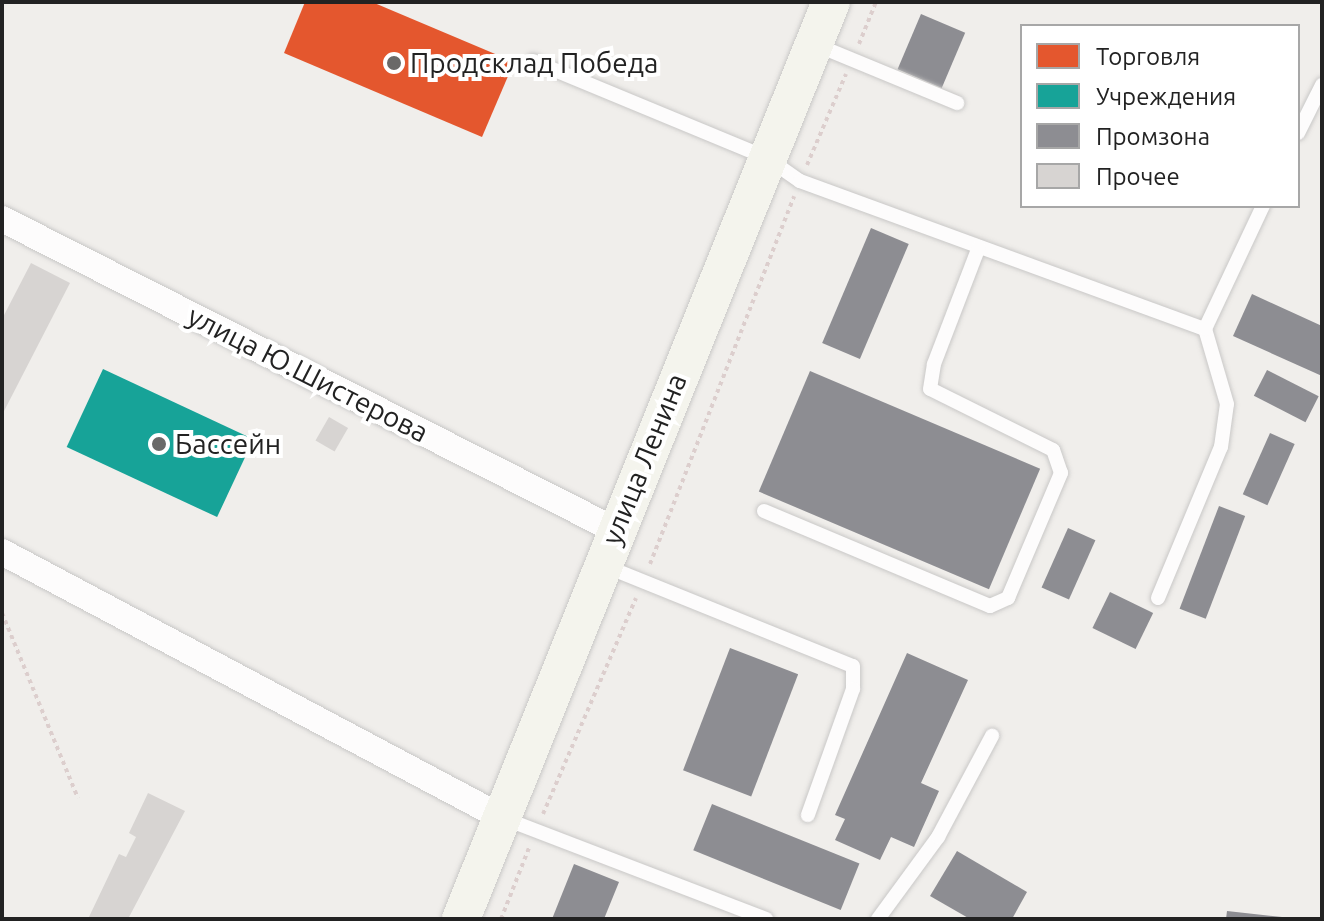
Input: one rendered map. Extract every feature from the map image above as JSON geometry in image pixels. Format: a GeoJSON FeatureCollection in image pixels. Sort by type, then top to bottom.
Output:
{"type":"FeatureCollection","features":[{"type":"Feature","properties":{"kind":"main road","name":"улица Ленина"},"geometry":{"type":"LineString","coordinates":[[461,919],[519,825],[608,547],[831,2]]}},
{"type":"Feature","properties":{"kind":"street","name":"улица Ю.Шистерова"},"geometry":{"type":"LineString","coordinates":[[2,219],[608,547]]}},
{"type":"Feature","properties":{"kind":"street"},"geometry":{"type":"LineString","coordinates":[[2,552],[519,825]]}},
{"type":"Feature","properties":{"kind":"lane"},"geometry":{"type":"LineString","coordinates":[[814,44],[957,103]]}},
{"type":"Feature","properties":{"kind":"lane"},"geometry":{"type":"LineString","coordinates":[[533,61],[767,158],[800,181],[1205,329]]}},
{"type":"Feature","properties":{"kind":"lane"},"geometry":{"type":"LineString","coordinates":[[1300,129],[1322,85]]}},
{"type":"Feature","properties":{"kind":"lane"},"geometry":{"type":"LineString","coordinates":[[1158,598],[1221,447],[1227,404],[1205,329],[1262,208]]}},
{"type":"Feature","properties":{"kind":"lane"},"geometry":{"type":"LineString","coordinates":[[764,511],[990,606],[1008,598],[1061,473],[1053,450],[930,389],[934,364],[979,247]]}},
{"type":"Feature","properties":{"kind":"lane"},"geometry":{"type":"LineString","coordinates":[[608,547],[643,581],[853,666],[853,689],[808,815]]}},
{"type":"Feature","properties":{"kind":"lane"},"geometry":{"type":"LineString","coordinates":[[878,919],[938,837],[992,736]]}},
{"type":"Feature","properties":{"kind":"lane"},"geometry":{"type":"LineString","coordinates":[[519,825],[766,919]]}},
{"type":"Feature","properties":{"kind":"path"},"geometry":{"type":"LineString","coordinates":[[501,919],[519,825],[643,581],[800,181],[876,2]]}},
{"type":"Feature","properties":{"kind":"path"},"geometry":{"type":"LineString","coordinates":[[2,613],[78,798]]}},
{"type":"Feature","properties":{"kind":"building: Торговля"},"geometry":{"type":"Polygon","coordinates":[[[305,2],[372,2],[514,62],[482,137],[284,53],[305,2]]]}},
{"type":"Feature","properties":{"kind":"building: Учреждения","name":"Бассейн"},"geometry":{"type":"Polygon","coordinates":[[[103,369],[253,439],[217,517],[67,447],[103,369]]]}},
{"type":"Feature","properties":{"kind":"building: Промзона"},"geometry":{"type":"Polygon","coordinates":[[[921,14],[965,33],[942,88],[898,69],[921,14]]]}},
{"type":"Feature","properties":{"kind":"building: Промзона"},"geometry":{"type":"Polygon","coordinates":[[[871,228],[909,244],[860,359],[822,343],[871,228]]]}},
{"type":"Feature","properties":{"kind":"building: Промзона"},"geometry":{"type":"Polygon","coordinates":[[[1252,294],[1322,326],[1322,376],[1233,336],[1252,294]]]}},
{"type":"Feature","properties":{"kind":"building: Промзона"},"geometry":{"type":"Polygon","coordinates":[[[1267,370],[1319,396],[1306,422],[1254,396],[1267,370]]]}},
{"type":"Feature","properties":{"kind":"building: Промзона"},"geometry":{"type":"Polygon","coordinates":[[[810,371],[1040,469],[989,589],[759,492],[810,371]]]}},
{"type":"Feature","properties":{"kind":"building: Промзона"},"geometry":{"type":"Polygon","coordinates":[[[1270,433],[1295,444],[1267,505],[1243,494],[1270,433]]]}},
{"type":"Feature","properties":{"kind":"building: Промзона"},"geometry":{"type":"Polygon","coordinates":[[[1219,506],[1245,516],[1206,619],[1180,609],[1219,506]]]}},
{"type":"Feature","properties":{"kind":"building: Промзона"},"geometry":{"type":"Polygon","coordinates":[[[1068,528],[1095,540],[1069,600],[1042,587],[1068,528]]]}},
{"type":"Feature","properties":{"kind":"building: Промзона"},"geometry":{"type":"Polygon","coordinates":[[[1110,592],[1153,613],[1136,649],[1092,628],[1110,592]]]}},
{"type":"Feature","properties":{"kind":"building: Промзона"},"geometry":{"type":"Polygon","coordinates":[[[730,648],[798,674],[751,796],[683,770],[730,648]]]}},
{"type":"Feature","properties":{"kind":"building: Промзона"},"geometry":{"type":"Polygon","coordinates":[[[907,653],[968,680],[921,783],[939,791],[914,847],[891,837],[880,860],[835,840],[845,819],[835,815],[907,653]]]}},
{"type":"Feature","properties":{"kind":"building: Промзона"},"geometry":{"type":"Polygon","coordinates":[[[712,804],[859,864],[841,910],[693,850],[712,804]]]}},
{"type":"Feature","properties":{"kind":"building: Промзона"},"geometry":{"type":"Polygon","coordinates":[[[957,851],[1027,892],[1012,919],[970,919],[930,896],[957,851]]]}},
{"type":"Feature","properties":{"kind":"building: Промзона"},"geometry":{"type":"Polygon","coordinates":[[[574,864],[619,882],[604,919],[552,919],[574,864]]]}},
{"type":"Feature","properties":{"kind":"building: Промзона"},"geometry":{"type":"Polygon","coordinates":[[[1227,911],[1282,917],[1282,919],[1226,919],[1227,911]]]}},
{"type":"Feature","properties":{"kind":"building: Прочее"},"geometry":{"type":"Polygon","coordinates":[[[31,263],[70,283],[2,415],[2,319],[31,263]]]}},
{"type":"Feature","properties":{"kind":"building: Прочее"},"geometry":{"type":"Polygon","coordinates":[[[329,417],[348,428],[335,451],[316,440],[329,417]]]}},
{"type":"Feature","properties":{"kind":"building: Прочее"},"geometry":{"type":"Polygon","coordinates":[[[148,793],[185,811],[128,919],[88,919],[119,854],[126,857],[136,837],[129,833],[148,793]]]}},
{"type":"Feature","properties":{"kind":"place","name":"Продсклад Победа"},"geometry":{"type":"Point","coordinates":[394,63]}},
{"type":"Feature","properties":{"kind":"place","name":"Бассейн"},"geometry":{"type":"Point","coordinates":[159,444]}}]}
